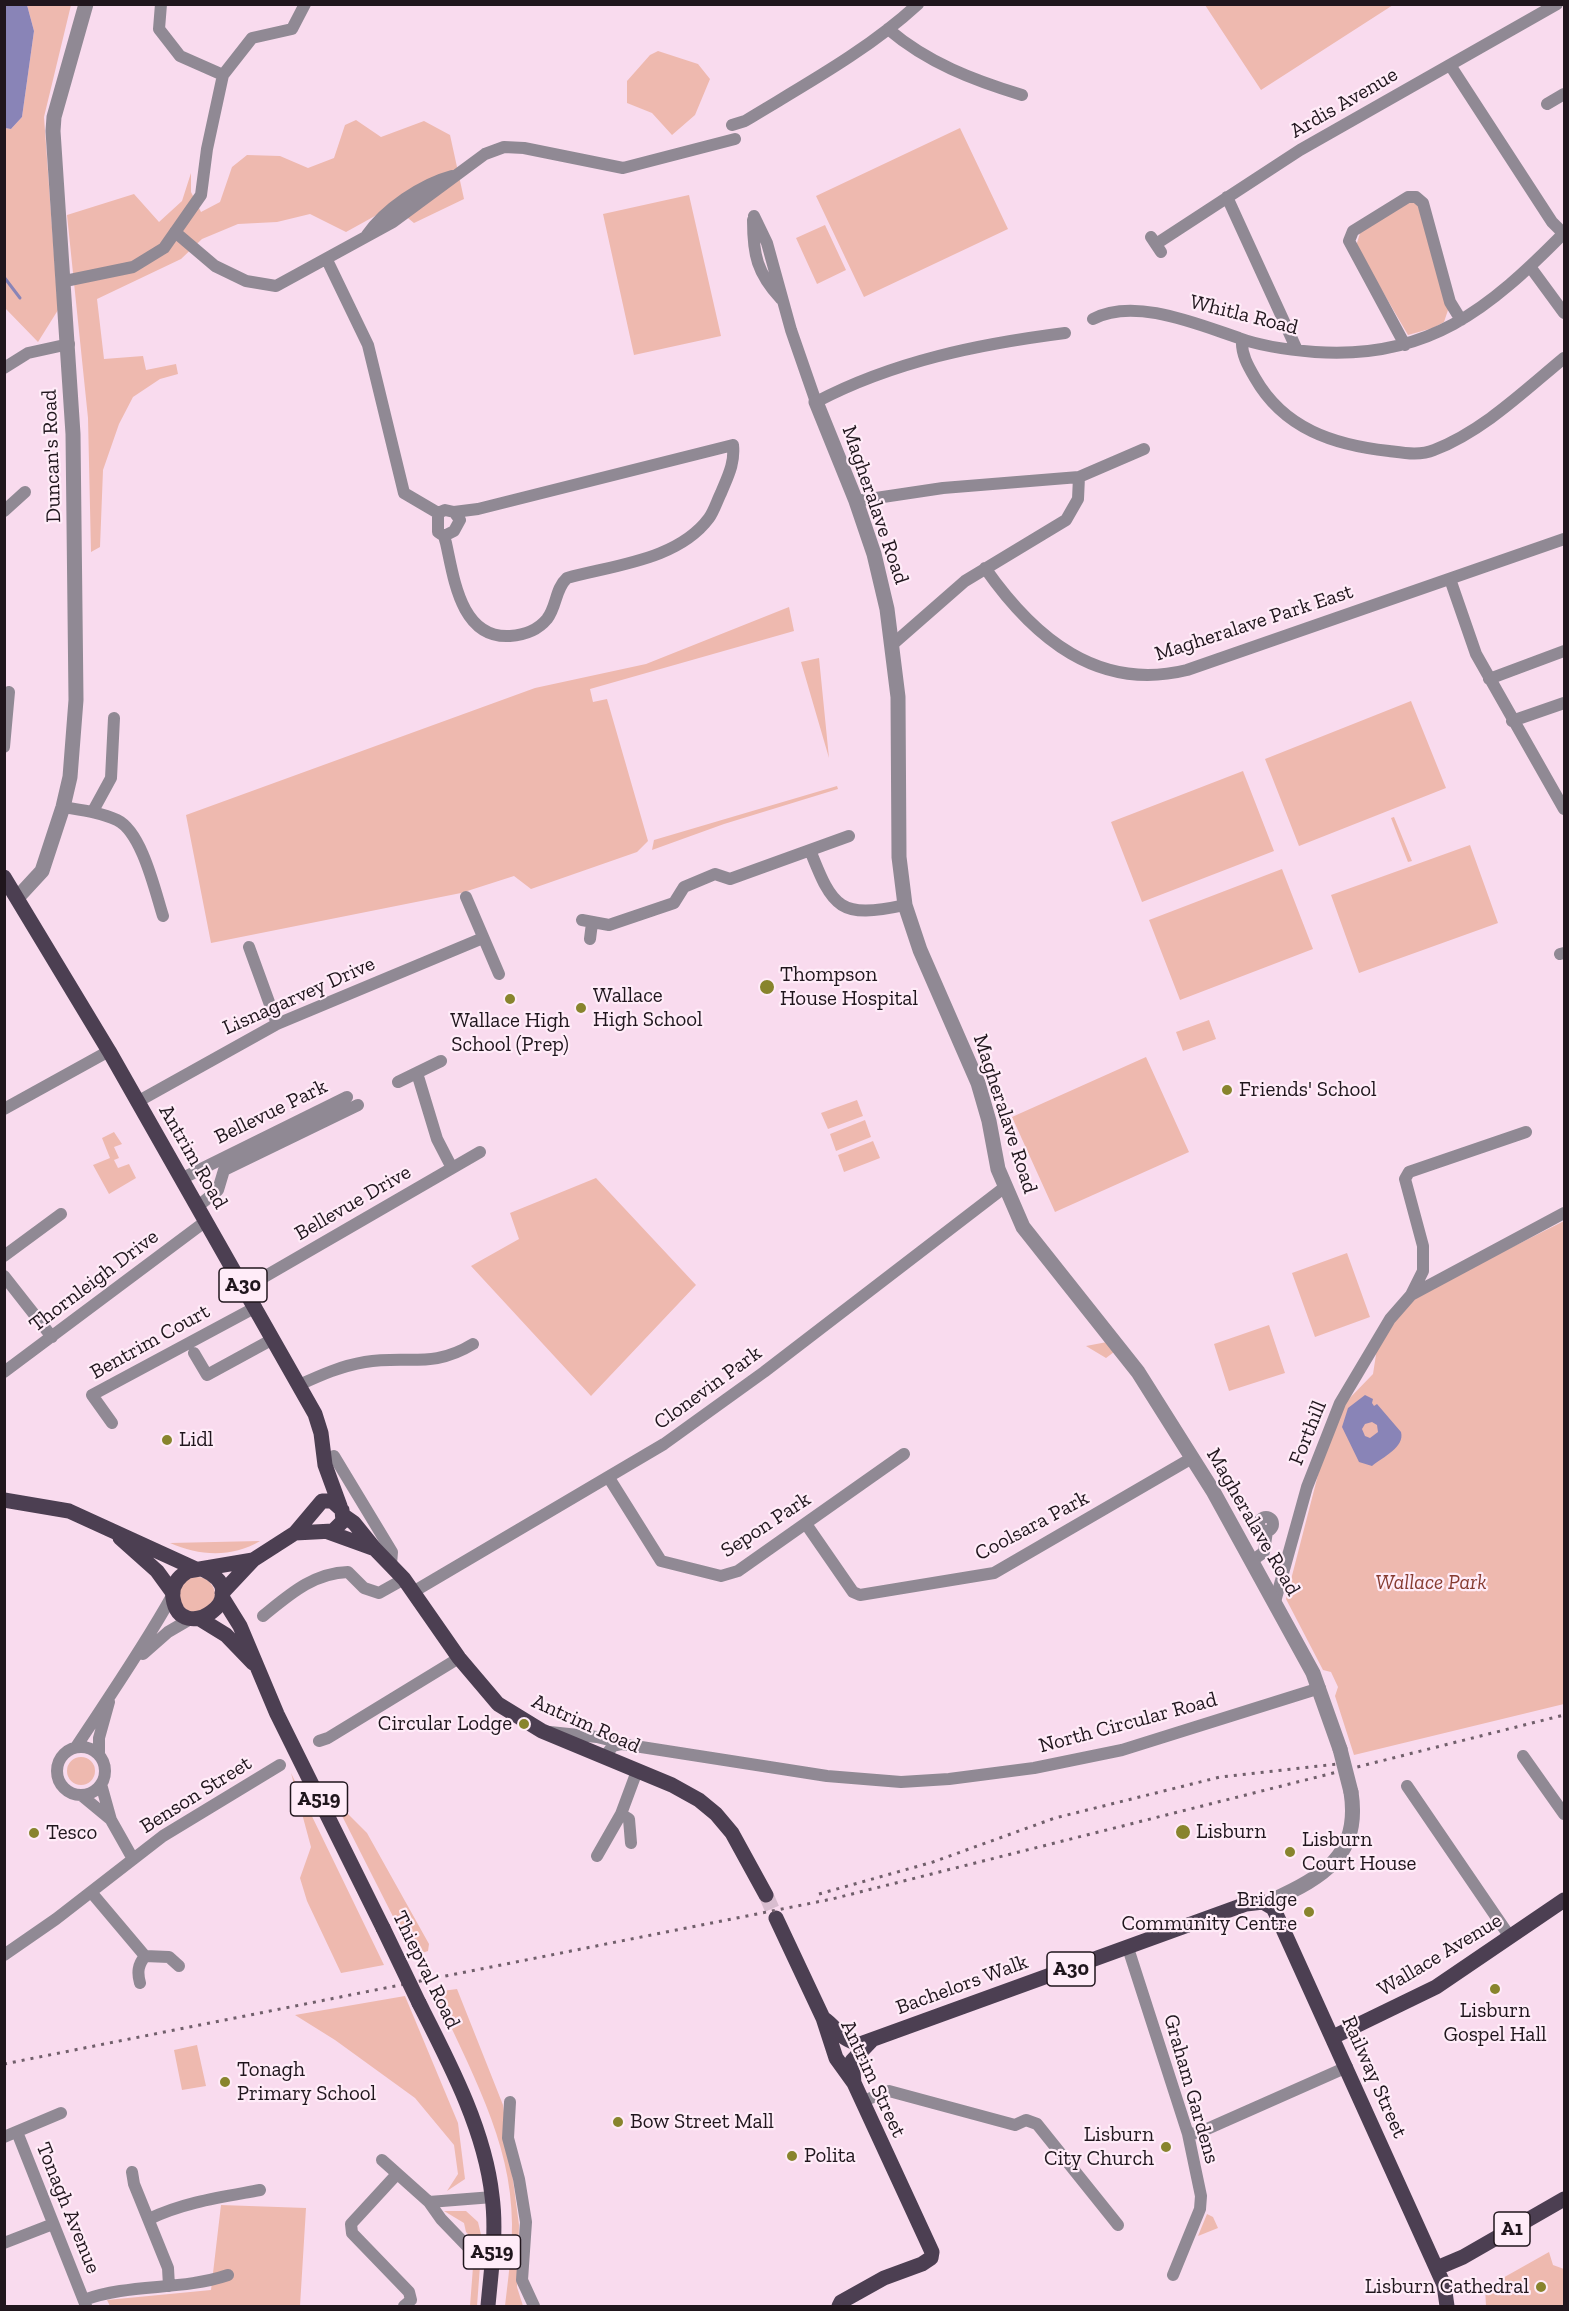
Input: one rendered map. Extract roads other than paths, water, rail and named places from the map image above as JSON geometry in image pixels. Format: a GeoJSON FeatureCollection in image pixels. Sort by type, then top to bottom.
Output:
{"type":"FeatureCollection","features":[{"type":"Feature","properties":{"kind":"main road","name":"Antrim Road"},"geometry":{"type":"LineString","coordinates":[[4,877],[109,1051],[299,1385],[318,1424],[342,1511],[409,1585],[459,1658],[498,1704],[542,1731],[672,1785],[716,1814],[738,1843],[766,1895]]}},
{"type":"Feature","properties":{"kind":"main road","name":"Antrim Road"},"geometry":{"type":"LineString","coordinates":[[313,1510],[329,1461]]}},
{"type":"Feature","properties":{"kind":"main road","name":"A519"},"geometry":{"type":"LineString","coordinates":[[4,1500],[54,1507],[105,1527],[217,1579],[222,1595]]}},
{"type":"Feature","properties":{"kind":"main road"},"geometry":{"type":"LineString","coordinates":[[327,1500],[342,1511],[340,1526],[326,1532],[313,1522],[313,1510],[327,1500]]}},
{"type":"Feature","properties":{"kind":"main road","name":"A30"},"geometry":{"type":"LineString","coordinates":[[222,1595],[253,1560],[295,1533],[313,1510]]}},
{"type":"Feature","properties":{"kind":"main road","name":"A519"},"geometry":{"type":"LineString","coordinates":[[105,1527],[157,1571],[173,1594],[178,1610],[196,1618]]}},
{"type":"Feature","properties":{"kind":"main road","name":"Antrim Road"},"geometry":{"type":"LineString","coordinates":[[326,1532],[375,1549]]}},
{"type":"Feature","properties":{"kind":"main road","name":"A30"},"geometry":{"type":"LineString","coordinates":[[295,1533],[326,1532]]}},
{"type":"Feature","properties":{"kind":"main road","name":"A30"},"geometry":{"type":"LineString","coordinates":[[200,1570],[253,1560]]}},
{"type":"Feature","properties":{"kind":"main road"},"geometry":{"type":"LineString","coordinates":[[173,1594],[176,1581],[182,1575],[200,1570]]}},
{"type":"Feature","properties":{"kind":"main road"},"geometry":{"type":"LineString","coordinates":[[196,1618],[214,1613],[222,1595]]}},
{"type":"Feature","properties":{"kind":"main road","name":"Thiepval Road"},"geometry":{"type":"LineString","coordinates":[[222,1595],[240,1626],[257,1668],[471,2113],[483,2149],[492,2197],[488,2307]]}},
{"type":"Feature","properties":{"kind":"main road","name":"Thiepval Road"},"geometry":{"type":"LineString","coordinates":[[196,1618],[226,1635],[257,1668]]}},
{"type":"Feature","properties":{"kind":"main road","name":"Wallace Avenue"},"geometry":{"type":"LineString","coordinates":[[1333,2037],[1436,1987],[1564,1900]]}},
{"type":"Feature","properties":{"kind":"main road","name":"Bachelors Walk"},"geometry":{"type":"LineString","coordinates":[[823,2018],[847,2041],[860,2044],[1246,1904],[1257,1902],[1269,1905]]}},
{"type":"Feature","properties":{"kind":"main road","name":"Railway Street"},"geometry":{"type":"LineString","coordinates":[[1269,1905],[1277,1916],[1347,2067],[1437,2268],[1444,2285],[1447,2307]]}},
{"type":"Feature","properties":{"kind":"main road","name":"Antrim Street"},"geometry":{"type":"LineString","coordinates":[[776,1918],[823,2018],[836,2058],[855,2083],[929,2244],[931,2258],[922,2264],[884,2278],[838,2305]]}},
{"type":"Feature","properties":{"kind":"main road","name":"Bachelors Walk"},"geometry":{"type":"LineString","coordinates":[[855,2083],[852,2061],[874,2040]]}},
{"type":"Feature","properties":{"kind":"main road","name":"A1"},"geometry":{"type":"LineString","coordinates":[[1437,2268],[1459,2259],[1564,2199]]}},
{"type":"Feature","properties":{"kind":"main road"},"geometry":{"type":"LineString","coordinates":[[1444,2285],[1459,2259]]}},
{"type":"Feature","properties":{"kind":"street","name":"Duncan's Road"},"geometry":{"type":"LineString","coordinates":[[18,897],[42,871],[63,807],[70,777],[77,670],[69,344],[53,131],[54,117],[86,4]]}},
{"type":"Feature","properties":{"kind":"street"},"geometry":{"type":"LineString","coordinates":[[161,4],[159,29],[180,56],[223,75]]}},
{"type":"Feature","properties":{"kind":"street"},"geometry":{"type":"LineString","coordinates":[[65,281],[133,267],[164,248],[201,195],[207,148],[223,75],[252,38],[292,29],[305,4]]}},
{"type":"Feature","properties":{"kind":"street"},"geometry":{"type":"LineString","coordinates":[[732,125],[745,121],[786,96],[888,29],[918,4]]}},
{"type":"Feature","properties":{"kind":"street","name":"Ardis Avenue"},"geometry":{"type":"LineString","coordinates":[[1156,244],[1300,150],[1557,4]]}},
{"type":"Feature","properties":{"kind":"street"},"geometry":{"type":"LineString","coordinates":[[888,29],[923,54],[966,78],[1022,95]]}},
{"type":"Feature","properties":{"kind":"street"},"geometry":{"type":"LineString","coordinates":[[1450,65],[1552,222],[1564,233]]}},
{"type":"Feature","properties":{"kind":"street"},"geometry":{"type":"LineString","coordinates":[[1547,104],[1564,94]]}},
{"type":"Feature","properties":{"kind":"street"},"geometry":{"type":"LineString","coordinates":[[176,232],[215,266],[246,281],[276,286],[393,222],[484,154],[504,147],[524,148],[622,168],[735,139]]}},
{"type":"Feature","properties":{"kind":"street"},"geometry":{"type":"LineString","coordinates":[[1227,197],[1297,350]]}},
{"type":"Feature","properties":{"kind":"street"},"geometry":{"type":"LineString","coordinates":[[1405,345],[1349,241],[1353,231],[1408,197],[1416,197],[1423,203],[1450,302],[1461,320]]}},
{"type":"Feature","properties":{"kind":"street","name":"Magheralave Road"},"geometry":{"type":"LineString","coordinates":[[782,300],[763,279],[753,247],[753,216],[773,241],[784,272],[782,300],[816,402],[856,501],[879,575],[893,644],[900,730],[899,857],[905,905],[920,951],[978,1083],[989,1121],[998,1168],[1005,1187],[1028,1234],[1138,1372],[1192,1458],[1275,1602],[1320,1688],[1340,1749],[1354,1806],[1351,1828],[1337,1860],[1319,1876],[1273,1900],[1269,1905]]}},
{"type":"Feature","properties":{"kind":"street","name":"Whitla Road"},"geometry":{"type":"LineString","coordinates":[[1094,320],[1116,310],[1171,317],[1242,340],[1297,350],[1375,352],[1433,335],[1479,310],[1531,267],[1564,233]]}},
{"type":"Feature","properties":{"kind":"street"},"geometry":{"type":"LineString","coordinates":[[327,260],[368,345],[404,493],[438,513]]}},
{"type":"Feature","properties":{"kind":"street"},"geometry":{"type":"LineString","coordinates":[[1531,267],[1564,313]]}},
{"type":"Feature","properties":{"kind":"street"},"geometry":{"type":"LineString","coordinates":[[816,402],[936,354],[997,342],[1065,333]]}},
{"type":"Feature","properties":{"kind":"street"},"geometry":{"type":"LineString","coordinates":[[1242,340],[1246,362],[1264,392],[1280,410],[1301,426],[1339,443],[1412,453],[1435,450],[1460,438],[1500,411],[1564,358]]}},
{"type":"Feature","properties":{"kind":"street"},"geometry":{"type":"LineString","coordinates":[[4,368],[28,353],[69,344]]}},
{"type":"Feature","properties":{"kind":"street"},"geometry":{"type":"LineString","coordinates":[[733,445],[735,459],[731,470],[710,516],[696,532],[680,544],[649,556],[567,578],[560,584],[548,618],[525,634],[503,636],[479,627],[458,596],[444,536],[438,532],[438,513],[445,510],[454,512],[478,509],[733,445]]}},
{"type":"Feature","properties":{"kind":"street"},"geometry":{"type":"LineString","coordinates":[[856,501],[943,488],[1079,477],[1144,449]]}},
{"type":"Feature","properties":{"kind":"street"},"geometry":{"type":"LineString","coordinates":[[893,644],[955,589],[1066,520],[1078,499],[1079,477]]}},
{"type":"Feature","properties":{"kind":"street"},"geometry":{"type":"LineString","coordinates":[[4,511],[25,492]]}},
{"type":"Feature","properties":{"kind":"street"},"geometry":{"type":"LineString","coordinates":[[444,536],[458,527],[459,516],[454,512]]}},
{"type":"Feature","properties":{"kind":"street","name":"Magheralave Park East"},"geometry":{"type":"LineString","coordinates":[[986,568],[1037,627],[1061,646],[1105,671],[1146,676],[1187,670],[1564,539]]}},
{"type":"Feature","properties":{"kind":"street"},"geometry":{"type":"LineString","coordinates":[[1450,579],[1476,654],[1564,809]]}},
{"type":"Feature","properties":{"kind":"street"},"geometry":{"type":"LineString","coordinates":[[1490,679],[1564,651]]}},
{"type":"Feature","properties":{"kind":"street"},"geometry":{"type":"LineString","coordinates":[[4,747],[9,692]]}},
{"type":"Feature","properties":{"kind":"street"},"geometry":{"type":"LineString","coordinates":[[1512,721],[1564,703]]}},
{"type":"Feature","properties":{"kind":"street"},"geometry":{"type":"LineString","coordinates":[[93,811],[111,778],[114,718]]}},
{"type":"Feature","properties":{"kind":"street"},"geometry":{"type":"LineString","coordinates":[[63,807],[93,811],[120,821],[139,844],[163,916]]}},
{"type":"Feature","properties":{"kind":"street"},"geometry":{"type":"LineString","coordinates":[[590,939],[587,921],[609,925],[674,903],[684,887],[715,874],[730,879],[849,836]]}},
{"type":"Feature","properties":{"kind":"street"},"geometry":{"type":"LineString","coordinates":[[810,850],[827,892],[839,904],[851,910],[878,911],[905,905]]}},
{"type":"Feature","properties":{"kind":"street"},"geometry":{"type":"LineString","coordinates":[[466,897],[499,974]]}},
{"type":"Feature","properties":{"kind":"street","name":"Lisnagarvey Drive"},"geometry":{"type":"LineString","coordinates":[[137,1102],[277,1024],[483,938]]}},
{"type":"Feature","properties":{"kind":"street"},"geometry":{"type":"LineString","coordinates":[[249,947],[277,1024]]}},
{"type":"Feature","properties":{"kind":"street"},"geometry":{"type":"LineString","coordinates":[[4,1109],[109,1051]]}},
{"type":"Feature","properties":{"kind":"street"},"geometry":{"type":"LineString","coordinates":[[398,1082],[441,1061]]}},
{"type":"Feature","properties":{"kind":"street"},"geometry":{"type":"LineString","coordinates":[[417,1073],[437,1139],[452,1168]]}},
{"type":"Feature","properties":{"kind":"street","name":"Bellevue Park"},"geometry":{"type":"LineString","coordinates":[[181,1179],[347,1096]]}},
{"type":"Feature","properties":{"kind":"street"},"geometry":{"type":"LineString","coordinates":[[197,1207],[218,1190],[224,1170],[358,1105]]}},
{"type":"Feature","properties":{"kind":"street","name":"Forthill"},"geometry":{"type":"LineString","coordinates":[[1275,1602],[1307,1487],[1340,1403],[1390,1319],[1412,1295],[1423,1271],[1423,1246],[1405,1179],[1409,1172],[1526,1132]]}},
{"type":"Feature","properties":{"kind":"street","name":"Bellevue Drive"},"geometry":{"type":"LineString","coordinates":[[245,1288],[480,1152]]}},
{"type":"Feature","properties":{"kind":"street","name":"Clonevin Park"},"geometry":{"type":"LineString","coordinates":[[263,1616],[302,1585],[335,1573],[348,1572],[364,1588],[379,1593],[409,1585],[609,1478],[664,1444],[764,1372],[1005,1187]]}},
{"type":"Feature","properties":{"kind":"street","name":"Forthill"},"geometry":{"type":"LineString","coordinates":[[1412,1295],[1564,1213]]}},
{"type":"Feature","properties":{"kind":"street"},"geometry":{"type":"LineString","coordinates":[[4,1256],[61,1214]]}},
{"type":"Feature","properties":{"kind":"street","name":"Thornleigh Drive"},"geometry":{"type":"LineString","coordinates":[[4,1372],[206,1221]]}},
{"type":"Feature","properties":{"kind":"street"},"geometry":{"type":"LineString","coordinates":[[4,1276],[51,1337]]}},
{"type":"Feature","properties":{"kind":"street","name":"Bentrim Court"},"geometry":{"type":"LineString","coordinates":[[112,1423],[92,1395],[255,1307]]}},
{"type":"Feature","properties":{"kind":"street","name":"Bentrim Court"},"geometry":{"type":"LineString","coordinates":[[194,1353],[207,1376],[273,1339]]}},
{"type":"Feature","properties":{"kind":"street"},"geometry":{"type":"LineString","coordinates":[[299,1385],[334,1369],[395,1359],[436,1360],[473,1344]]}},
{"type":"Feature","properties":{"kind":"street","name":"Sepon Park"},"geometry":{"type":"LineString","coordinates":[[609,1478],[661,1561],[669,1565],[721,1576],[738,1571],[904,1454]]}},
{"type":"Feature","properties":{"kind":"street","name":"Coolsara Park"},"geometry":{"type":"LineString","coordinates":[[806,1524],[853,1592],[860,1595],[987,1576],[1192,1458]]}},
{"type":"Feature","properties":{"kind":"street"},"geometry":{"type":"LineString","coordinates":[[329,1461],[361,1500],[392,1552],[391,1564]]}},
{"type":"Feature","properties":{"kind":"street"},"geometry":{"type":"LineString","coordinates":[[342,1511],[361,1500]]}},
{"type":"Feature","properties":{"kind":"street"},"geometry":{"type":"LineString","coordinates":[[1252,1561],[1264,1552],[1267,1532]]}},
{"type":"Feature","properties":{"kind":"street"},"geometry":{"type":"LineString","coordinates":[[112,1692],[99,1738],[99,1755],[105,1767],[101,1784],[92,1792],[81,1795],[66,1791],[56,1771],[62,1755],[76,1747],[112,1692],[135,1661],[173,1594]]}},
{"type":"Feature","properties":{"kind":"street"},"geometry":{"type":"LineString","coordinates":[[135,1661],[168,1632],[196,1618]]}},
{"type":"Feature","properties":{"kind":"street"},"geometry":{"type":"LineString","coordinates":[[319,1741],[328,1738],[459,1658]]}},
{"type":"Feature","properties":{"kind":"street","name":"North Circular Road"},"geometry":{"type":"LineString","coordinates":[[542,1731],[597,1737],[622,1744],[827,1776],[901,1782],[949,1779],[1034,1768],[1122,1750],[1320,1688]]}},
{"type":"Feature","properties":{"kind":"street"},"geometry":{"type":"LineString","coordinates":[[605,1756],[613,1746],[622,1744]]}},
{"type":"Feature","properties":{"kind":"street"},"geometry":{"type":"LineString","coordinates":[[76,1747],[85,1747],[99,1755]]}},
{"type":"Feature","properties":{"kind":"street"},"geometry":{"type":"LineString","coordinates":[[1523,1756],[1564,1814]]}},
{"type":"Feature","properties":{"kind":"street","name":"Benson Street"},"geometry":{"type":"LineString","coordinates":[[4,1955],[133,1859],[201,1812],[280,1765]]}},
{"type":"Feature","properties":{"kind":"street"},"geometry":{"type":"LineString","coordinates":[[597,1856],[621,1814],[638,1771]]}},
{"type":"Feature","properties":{"kind":"street","name":"Benson Street"},"geometry":{"type":"LineString","coordinates":[[101,1784],[111,1820],[133,1859]]}},
{"type":"Feature","properties":{"kind":"street"},"geometry":{"type":"LineString","coordinates":[[1407,1786],[1510,1937]]}},
{"type":"Feature","properties":{"kind":"street","name":"Benson Street"},"geometry":{"type":"LineString","coordinates":[[81,1795],[111,1820]]}},
{"type":"Feature","properties":{"kind":"street"},"geometry":{"type":"LineString","coordinates":[[621,1814],[629,1819],[631,1843]]}},
{"type":"Feature","properties":{"kind":"street"},"geometry":{"type":"LineString","coordinates":[[91,1892],[145,1956],[169,1957],[179,1966]]}},
{"type":"Feature","properties":{"kind":"street","name":"Graham Gardens"},"geometry":{"type":"LineString","coordinates":[[1128,1948],[1188,2134],[1201,2196],[1200,2209],[1173,2275]]}},
{"type":"Feature","properties":{"kind":"street"},"geometry":{"type":"LineString","coordinates":[[140,1983],[137,1974],[139,1964],[145,1956]]}},
{"type":"Feature","properties":{"kind":"street"},"geometry":{"type":"LineString","coordinates":[[1188,2134],[1198,2133],[1347,2067]]}},
{"type":"Feature","properties":{"kind":"street"},"geometry":{"type":"LineString","coordinates":[[863,2102],[889,2091],[980,2118],[1015,2125],[1026,2120],[1037,2124],[1118,2225]]}},
{"type":"Feature","properties":{"kind":"street"},"geometry":{"type":"LineString","coordinates":[[510,2102],[508,2138],[519,2179],[526,2222],[522,2280],[534,2307]]}},
{"type":"Feature","properties":{"kind":"street"},"geometry":{"type":"LineString","coordinates":[[4,2137],[61,2113]]}},
{"type":"Feature","properties":{"kind":"street","name":"Tonagh Avenue"},"geometry":{"type":"LineString","coordinates":[[17,2132],[85,2303],[109,2293],[198,2283],[228,2275]]}},
{"type":"Feature","properties":{"kind":"street"},"geometry":{"type":"LineString","coordinates":[[382,2160],[429,2202],[441,2219],[467,2246]]}},
{"type":"Feature","properties":{"kind":"street"},"geometry":{"type":"LineString","coordinates":[[132,2172],[134,2184],[168,2268],[169,2286]]}},
{"type":"Feature","properties":{"kind":"street"},"geometry":{"type":"LineString","coordinates":[[397,2174],[351,2224],[352,2233],[409,2292],[411,2300],[404,2307]]}},
{"type":"Feature","properties":{"kind":"street"},"geometry":{"type":"LineString","coordinates":[[149,2219],[198,2201],[260,2190]]}},
{"type":"Feature","properties":{"kind":"street"},"geometry":{"type":"LineString","coordinates":[[429,2202],[492,2197]]}},
{"type":"Feature","properties":{"kind":"street"},"geometry":{"type":"LineString","coordinates":[[4,2243],[53,2224]]}},
{"type":"Feature","properties":{"kind":"waterway"},"geometry":{"type":"LineString","coordinates":[[4,277],[20,298]]}},
{"type":"Feature","properties":{"kind":"tunnel"},"geometry":{"type":"LineString","coordinates":[[766,1895],[776,1918]]}},
{"type":"Feature","properties":{"kind":"railway"},"geometry":{"type":"LineString","coordinates":[[4,2064],[832,1899],[1564,1715]]}},
{"type":"Feature","properties":{"kind":"railway"},"geometry":{"type":"LineString","coordinates":[[819,1894],[933,1862],[1055,1818],[1220,1777],[1347,1763]]}},
{"type":"Feature","properties":{"kind":"place","name":"Thompson House Hospital"},"geometry":{"type":"Point","coordinates":[767,987]}},
{"type":"Feature","properties":{"kind":"place","name":"Wallace High School (Prep)"},"geometry":{"type":"Point","coordinates":[510,999]}},
{"type":"Feature","properties":{"kind":"place","name":"Wallace High School"},"geometry":{"type":"Point","coordinates":[581,1008]}},
{"type":"Feature","properties":{"kind":"place","name":"Friends' School"},"geometry":{"type":"Point","coordinates":[1227,1090]}},
{"type":"Feature","properties":{"kind":"place","name":"Lidl"},"geometry":{"type":"Point","coordinates":[167,1440]}},
{"type":"Feature","properties":{"kind":"place","name":"Circular Lodge"},"geometry":{"type":"Point","coordinates":[524,1724]}},
{"type":"Feature","properties":{"kind":"place","name":"Lisburn"},"geometry":{"type":"Point","coordinates":[1183,1832]}},
{"type":"Feature","properties":{"kind":"place","name":"Tesco"},"geometry":{"type":"Point","coordinates":[34,1833]}},
{"type":"Feature","properties":{"kind":"place","name":"Lisburn Court House"},"geometry":{"type":"Point","coordinates":[1290,1852]}},
{"type":"Feature","properties":{"kind":"place","name":"Bridge Community Centre"},"geometry":{"type":"Point","coordinates":[1309,1912]}},
{"type":"Feature","properties":{"kind":"place","name":"Lisburn Gospel Hall"},"geometry":{"type":"Point","coordinates":[1495,1989]}},
{"type":"Feature","properties":{"kind":"place","name":"Tonagh Primary School"},"geometry":{"type":"Point","coordinates":[225,2082]}},
{"type":"Feature","properties":{"kind":"place","name":"Bow Street Mall"},"geometry":{"type":"Point","coordinates":[618,2122]}},
{"type":"Feature","properties":{"kind":"place","name":"Lisburn City Church"},"geometry":{"type":"Point","coordinates":[1166,2147]}},
{"type":"Feature","properties":{"kind":"place","name":"Polita"},"geometry":{"type":"Point","coordinates":[792,2156]}},
{"type":"Feature","properties":{"kind":"place","name":"Lisburn Cathedral"},"geometry":{"type":"Point","coordinates":[1541,2287]}},
{"type":"Feature","properties":{"kind":"park label","name":"Wallace Park"},"geometry":{"type":"Point","coordinates":[1431,1583]}}]}
